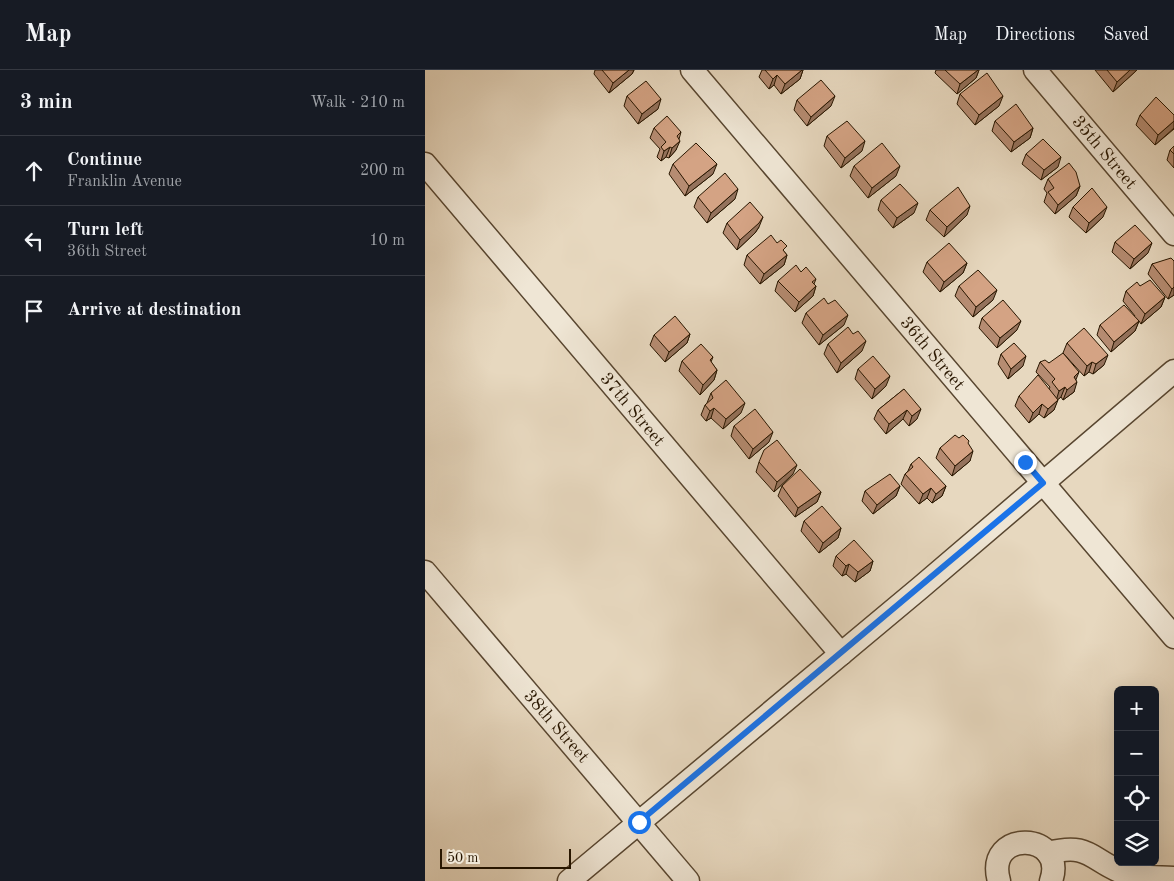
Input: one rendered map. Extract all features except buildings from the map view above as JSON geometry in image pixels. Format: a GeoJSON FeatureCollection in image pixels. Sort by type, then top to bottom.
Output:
{"type":"FeatureCollection","features":[{"type":"Feature","properties":{"kind":"street","name":"36th Street"},"geometry":{"type":"LineString","coordinates":[[692,70],[1174,637]]}},
{"type":"Feature","properties":{"kind":"street","name":"35th Street"},"geometry":{"type":"LineString","coordinates":[[1035,70],[1174,234]]}},
{"type":"Feature","properties":{"kind":"street","name":"37th Street"},"geometry":{"type":"LineString","coordinates":[[425,164],[841,654]]}},
{"type":"Feature","properties":{"kind":"street"},"geometry":{"type":"LineString","coordinates":[[569,881],[841,654],[1174,371]]}},
{"type":"Feature","properties":{"kind":"street","name":"38th Street"},"geometry":{"type":"LineString","coordinates":[[425,572],[688,881]]}},
{"type":"Feature","properties":{"kind":"street"},"geometry":{"type":"LineString","coordinates":[[999,881],[996,869],[1000,856],[1017,842],[1031,842],[1040,846],[1048,853],[1053,862],[1051,881]]}},
{"type":"Feature","properties":{"kind":"street"},"geometry":{"type":"LineString","coordinates":[[1048,853],[1069,848],[1091,854],[1122,872],[1134,876],[1174,878]]}},
{"type":"Feature","properties":{"kind":"route"},"geometry":{"type":"LineString","coordinates":[[639,822],[1043,483],[1025,462]]}}]}
